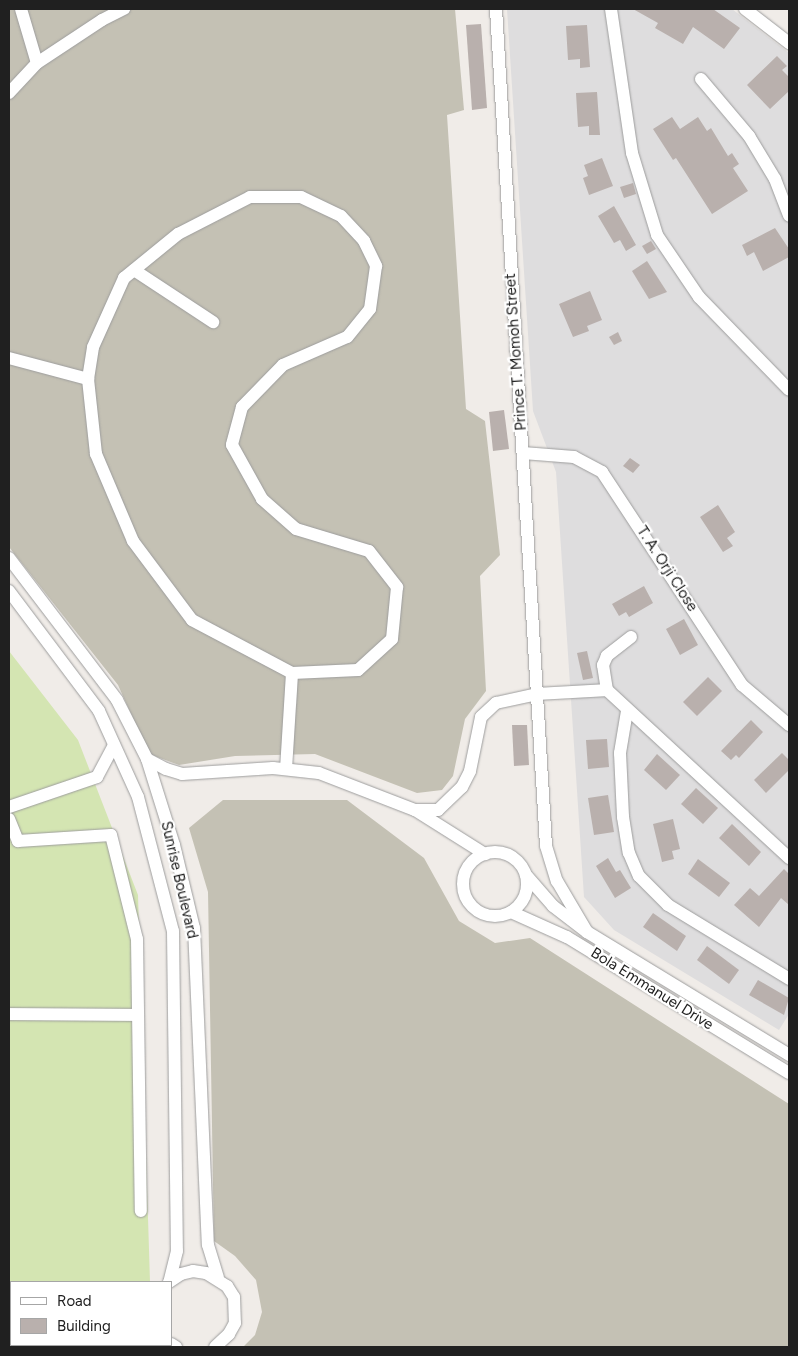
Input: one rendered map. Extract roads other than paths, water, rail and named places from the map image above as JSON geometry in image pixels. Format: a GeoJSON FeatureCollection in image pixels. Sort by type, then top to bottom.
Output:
{"type":"FeatureCollection","features":[{"type":"Feature","properties":{"kind":"street"},"geometry":{"type":"LineString","coordinates":[[21,9],[37,63]]}},
{"type":"Feature","properties":{"kind":"street"},"geometry":{"type":"LineString","coordinates":[[9,93],[37,63],[102,20],[124,9]]}},
{"type":"Feature","properties":{"kind":"street","name":"Prince T. Momoh Street"},"geometry":{"type":"LineString","coordinates":[[496,9],[550,864],[587,932]]}},
{"type":"Feature","properties":{"kind":"street"},"geometry":{"type":"LineString","coordinates":[[612,9],[632,153],[657,235],[699,297],[737,339],[787,381]]}},
{"type":"Feature","properties":{"kind":"street"},"geometry":{"type":"LineString","coordinates":[[745,9],[789,43]]}},
{"type":"Feature","properties":{"kind":"street"},"geometry":{"type":"LineString","coordinates":[[701,79],[749,136],[774,180],[789,215]]}},
{"type":"Feature","properties":{"kind":"street"},"geometry":{"type":"LineString","coordinates":[[250,197],[302,197],[341,216],[364,241],[376,266],[370,309],[347,337],[283,365],[242,407],[232,445],[262,499],[296,529],[369,551],[397,587],[392,639],[358,670],[292,673],[192,620],[133,541],[96,454],[88,379],[94,347],[124,278],[134,270],[178,234],[250,197]]}},
{"type":"Feature","properties":{"kind":"street"},"geometry":{"type":"LineString","coordinates":[[134,270],[213,322]]}},
{"type":"Feature","properties":{"kind":"street"},"geometry":{"type":"LineString","coordinates":[[9,358],[88,379]]}},
{"type":"Feature","properties":{"kind":"street","name":"T. A. Orji Close"},"geometry":{"type":"LineString","coordinates":[[523,453],[574,456],[602,472],[742,685],[789,725]]}},
{"type":"Feature","properties":{"kind":"street","name":"Sunrise Boulevard"},"geometry":{"type":"LineString","coordinates":[[9,558],[117,700],[147,759],[174,845],[194,928],[208,1245],[218,1278]]}},
{"type":"Feature","properties":{"kind":"street","name":"Sunrise Boulevard"},"geometry":{"type":"LineString","coordinates":[[9,591],[99,711],[138,797],[173,931],[177,1251],[170,1281]]}},
{"type":"Feature","properties":{"kind":"street"},"geometry":{"type":"LineString","coordinates":[[631,636],[607,656],[603,665],[607,690],[627,711],[789,858]]}},
{"type":"Feature","properties":{"kind":"street"},"geometry":{"type":"LineString","coordinates":[[286,769],[292,673]]}},
{"type":"Feature","properties":{"kind":"street"},"geometry":{"type":"LineString","coordinates":[[414,810],[438,810],[462,787],[470,771],[476,731],[486,710],[508,699],[538,694],[607,690]]}},
{"type":"Feature","properties":{"kind":"street"},"geometry":{"type":"LineString","coordinates":[[627,711],[620,752],[623,817],[629,854],[639,876],[668,905],[789,978]]}},
{"type":"Feature","properties":{"kind":"street"},"geometry":{"type":"LineString","coordinates":[[9,807],[97,777],[114,744]]}},
{"type":"Feature","properties":{"kind":"street"},"geometry":{"type":"LineString","coordinates":[[147,759],[166,769],[182,774],[286,769],[319,774],[414,810],[485,854],[505,854],[521,866],[526,875],[525,896],[511,912],[490,916],[471,907],[465,898],[464,876],[468,866],[485,854]]}},
{"type":"Feature","properties":{"kind":"street"},"geometry":{"type":"LineString","coordinates":[[9,819],[18,841],[111,835],[137,939],[141,1211]]}},
{"type":"Feature","properties":{"kind":"street","name":"Bola Emmanuel Drive"},"geometry":{"type":"LineString","coordinates":[[526,875],[553,906],[587,932],[789,1055]]}},
{"type":"Feature","properties":{"kind":"street","name":"Bola Emmanuel Drive"},"geometry":{"type":"LineString","coordinates":[[511,912],[567,936],[789,1073]]}},
{"type":"Feature","properties":{"kind":"street"},"geometry":{"type":"LineString","coordinates":[[9,1014],[138,1015]]}},
{"type":"Feature","properties":{"kind":"street"},"geometry":{"type":"LineString","coordinates":[[170,1281],[193,1271],[218,1278],[234,1297],[236,1310],[230,1334],[218,1346]]}}]}
